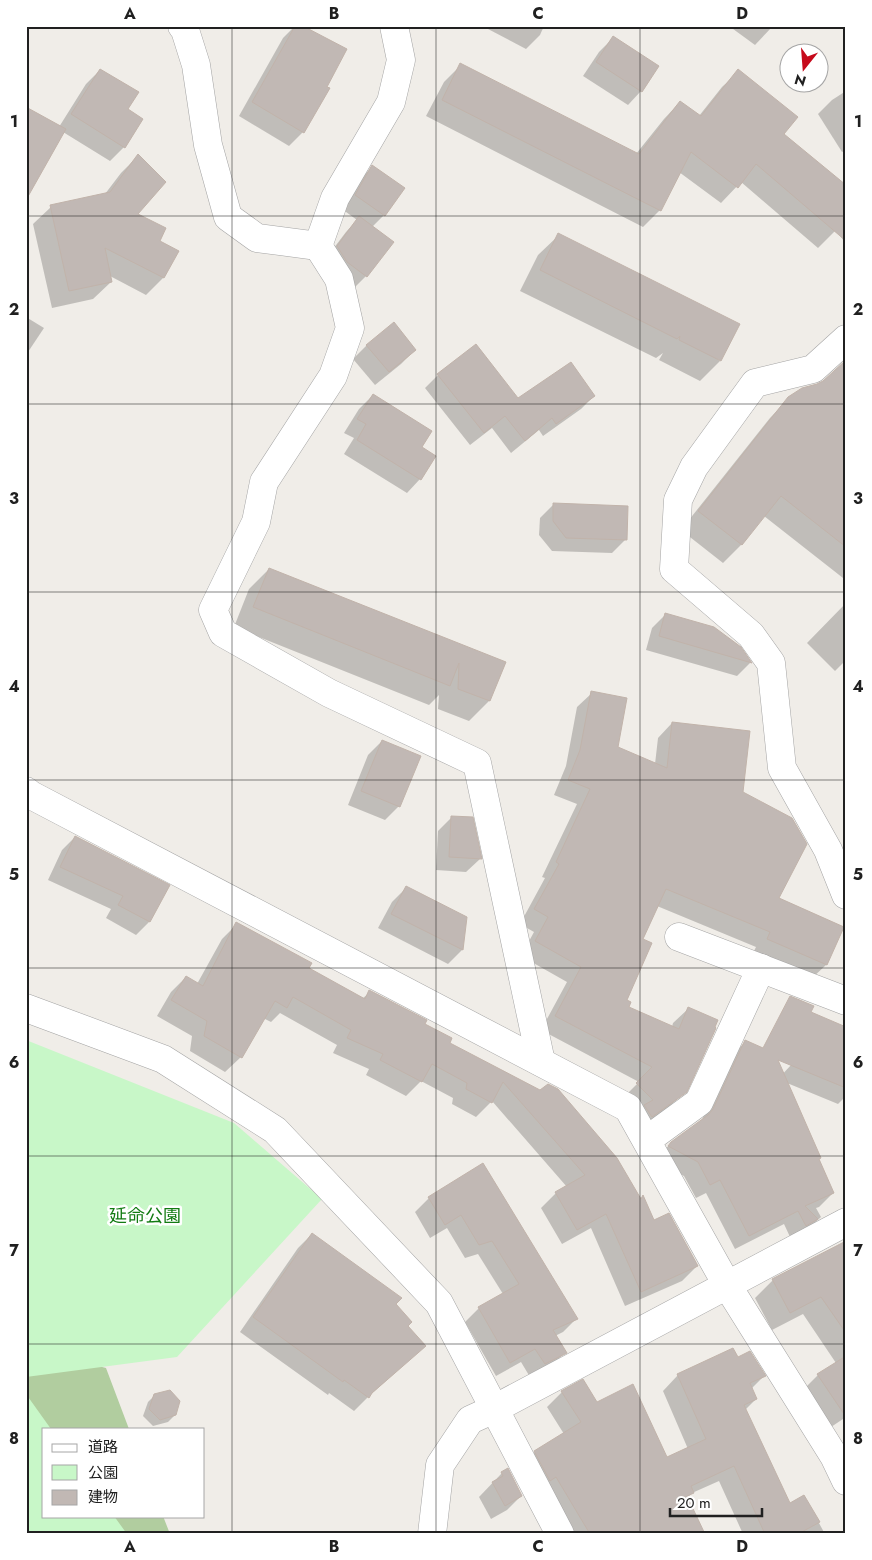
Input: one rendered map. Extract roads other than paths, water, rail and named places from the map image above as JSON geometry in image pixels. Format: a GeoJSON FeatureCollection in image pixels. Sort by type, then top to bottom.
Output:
{"type":"FeatureCollection","features":[{"type":"Feature","properties":{"kind":"street"},"geometry":{"type":"LineString","coordinates":[[182,26],[186,30],[196,65],[208,145],[228,217],[257,238],[318,246]]}},
{"type":"Feature","properties":{"kind":"street"},"geometry":{"type":"LineString","coordinates":[[318,246],[335,198],[391,102],[401,60],[394,26]]}},
{"type":"Feature","properties":{"kind":"street"},"geometry":{"type":"LineString","coordinates":[[318,246],[339,279],[350,328],[333,376],[264,482],[256,522],[213,610],[223,633],[329,693],[477,763],[542,1062]]}},
{"type":"Feature","properties":{"kind":"street"},"geometry":{"type":"LineString","coordinates":[[846,339],[813,369],[755,383],[694,467],[678,500],[674,569],[751,635],[771,663],[782,768],[828,850],[841,863],[846,895]]}},
{"type":"Feature","properties":{"kind":"street"},"geometry":{"type":"LineString","coordinates":[[26,791],[628,1108],[727,1285],[834,1456],[846,1481]]}},
{"type":"Feature","properties":{"kind":"street"},"geometry":{"type":"LineString","coordinates":[[679,937],[846,1001]]}},
{"type":"Feature","properties":{"kind":"street"},"geometry":{"type":"LineString","coordinates":[[647,1140],[699,1102],[761,968]]}},
{"type":"Feature","properties":{"kind":"street"},"geometry":{"type":"LineString","coordinates":[[26,1008],[163,1059],[275,1130],[439,1303],[560,1534]]}},
{"type":"Feature","properties":{"kind":"street"},"geometry":{"type":"LineString","coordinates":[[432,1534],[440,1465],[470,1420],[846,1222]]}},
{"type":"Feature","properties":{"kind":"park label","name":"延命公園"},"geometry":{"type":"Point","coordinates":[145,1216]}}]}
